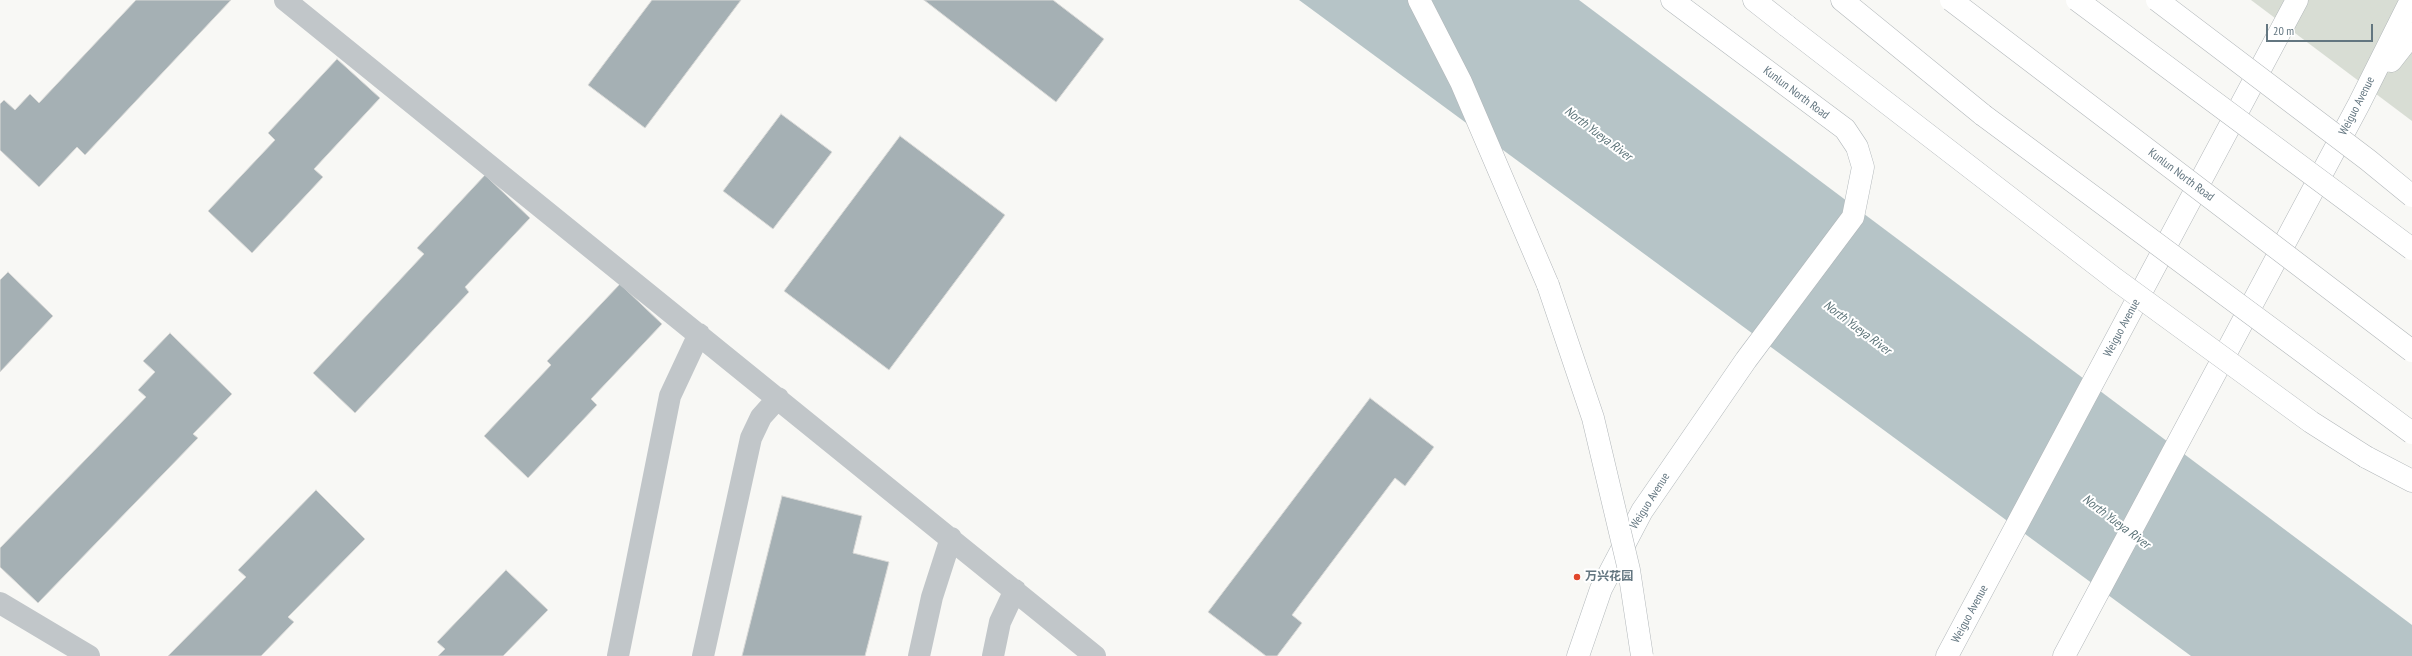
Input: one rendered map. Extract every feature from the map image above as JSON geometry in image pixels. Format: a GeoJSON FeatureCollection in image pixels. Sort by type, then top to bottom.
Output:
{"type":"FeatureCollection","features":[{"type":"Feature","properties":{"kind":"main road"},"geometry":{"type":"LineString","coordinates":[[1419,0],[1461,82],[1548,285],[1593,418],[1629,570],[1642,656]]}},
{"type":"Feature","properties":{"kind":"main road","name":"Kunlun North Road"},"geometry":{"type":"LineString","coordinates":[[1672,0],[1845,130],[1857,147],[1863,167],[1853,217]]}},
{"type":"Feature","properties":{"kind":"main road"},"geometry":{"type":"LineString","coordinates":[[1754,0],[2121,283],[2311,422],[2366,457],[2412,481]]}},
{"type":"Feature","properties":{"kind":"main road"},"geometry":{"type":"LineString","coordinates":[[1842,0],[1983,115],[2412,433]]}},
{"type":"Feature","properties":{"kind":"main road","name":"Kunlun North Road"},"geometry":{"type":"LineString","coordinates":[[1951,0],[2412,351]]}},
{"type":"Feature","properties":{"kind":"main road"},"geometry":{"type":"LineString","coordinates":[[2077,0],[2412,249]]}},
{"type":"Feature","properties":{"kind":"main road"},"geometry":{"type":"LineString","coordinates":[[2157,0],[2368,160],[2412,196]]}},
{"type":"Feature","properties":{"kind":"main road"},"geometry":{"type":"LineString","coordinates":[[2271,47],[2287,0]]}},
{"type":"Feature","properties":{"kind":"main road","name":"Weiguo Avenue"},"geometry":{"type":"LineString","coordinates":[[1947,656],[2297,0]]}},
{"type":"Feature","properties":{"kind":"main road","name":"Weiguo Avenue"},"geometry":{"type":"LineString","coordinates":[[2064,656],[2359,104],[2410,0]]}},
{"type":"Feature","properties":{"kind":"main road"},"geometry":{"type":"LineString","coordinates":[[2359,104],[2412,34]]}},
{"type":"Feature","properties":{"kind":"main road"},"geometry":{"type":"LineString","coordinates":[[2368,160],[2412,184]]}},
{"type":"Feature","properties":{"kind":"main road","name":"Weiguo Avenue"},"geometry":{"type":"LineString","coordinates":[[1578,656],[1600,589],[1642,510],[1746,360],[1853,217]]}},
{"type":"Feature","properties":{"kind":"lane"},"geometry":{"type":"LineString","coordinates":[[285,0],[1095,656]]}},
{"type":"Feature","properties":{"kind":"lane"},"geometry":{"type":"LineString","coordinates":[[618,656],[670,396],[699,334]]}},
{"type":"Feature","properties":{"kind":"lane"},"geometry":{"type":"LineString","coordinates":[[703,656],[751,438],[760,417],[778,398]]}},
{"type":"Feature","properties":{"kind":"lane"},"geometry":{"type":"LineString","coordinates":[[919,656],[932,598],[951,538]]}},
{"type":"Feature","properties":{"kind":"lane"},"geometry":{"type":"LineString","coordinates":[[993,656],[1000,622],[1015,590]]}},
{"type":"Feature","properties":{"kind":"lane"},"geometry":{"type":"LineString","coordinates":[[0,603],[89,656]]}},
{"type":"Feature","properties":{"kind":"shaded area"},"geometry":{"type":"Polygon","coordinates":[[[2251,0],[2412,0],[2412,121],[2251,0]]]}},
{"type":"Feature","properties":{"kind":"water","name":"North Yueya River"},"geometry":{"type":"Polygon","coordinates":[[[1299,0],[1579,0],[2412,625],[2412,656],[2191,656],[1299,0]]]}},
{"type":"Feature","properties":{"kind":"building"},"geometry":{"type":"Polygon","coordinates":[[[136,0],[231,0],[85,155],[77,147],[39,187],[0,150],[0,104],[4,100],[15,110],[30,94],[39,103],[136,0]]]}},
{"type":"Feature","properties":{"kind":"building"},"geometry":{"type":"Polygon","coordinates":[[[652,0],[741,0],[645,128],[588,85],[652,0]]]}},
{"type":"Feature","properties":{"kind":"building"},"geometry":{"type":"Polygon","coordinates":[[[924,0],[1053,0],[1104,39],[1056,102],[924,0]]]}},
{"type":"Feature","properties":{"kind":"building"},"geometry":{"type":"Polygon","coordinates":[[[337,59],[380,98],[314,169],[323,177],[252,253],[208,211],[275,140],[268,133],[337,59]]]}},
{"type":"Feature","properties":{"kind":"building"},"geometry":{"type":"Polygon","coordinates":[[[781,114],[832,152],[773,229],[723,191],[781,114]]]}},
{"type":"Feature","properties":{"kind":"building"},"geometry":{"type":"Polygon","coordinates":[[[900,136],[1005,215],[889,370],[784,291],[900,136]]]}},
{"type":"Feature","properties":{"kind":"building"},"geometry":{"type":"Polygon","coordinates":[[[485,175],[530,218],[465,287],[469,292],[355,413],[313,373],[424,254],[417,248],[485,175]]]}},
{"type":"Feature","properties":{"kind":"building"},"geometry":{"type":"Polygon","coordinates":[[[8,272],[53,316],[0,372],[0,280],[8,272]]]}},
{"type":"Feature","properties":{"kind":"building"},"geometry":{"type":"Polygon","coordinates":[[[620,284],[662,324],[591,399],[597,405],[528,478],[484,436],[551,365],[547,361],[620,284]]]}},
{"type":"Feature","properties":{"kind":"building"},"geometry":{"type":"Polygon","coordinates":[[[170,333],[232,394],[193,434],[198,438],[38,603],[0,567],[0,548],[146,397],[138,390],[155,372],[143,361],[170,333]]]}},
{"type":"Feature","properties":{"kind":"building"},"geometry":{"type":"Polygon","coordinates":[[[1370,398],[1434,447],[1405,486],[1395,478],[1292,615],[1302,623],[1277,656],[1266,656],[1208,612],[1370,398]]]}},
{"type":"Feature","properties":{"kind":"building"},"geometry":{"type":"Polygon","coordinates":[[[316,490],[365,539],[288,617],[294,622],[261,656],[168,656],[246,577],[238,570],[316,490]]]}},
{"type":"Feature","properties":{"kind":"building"},"geometry":{"type":"Polygon","coordinates":[[[782,496],[862,516],[853,553],[889,562],[865,656],[742,656],[782,496]]]}},
{"type":"Feature","properties":{"kind":"building"},"geometry":{"type":"Polygon","coordinates":[[[506,570],[548,610],[503,656],[438,656],[445,649],[437,642],[506,570]]]}},
{"type":"Feature","properties":{"kind":"place","name":"万兴花园"},"geometry":{"type":"Point","coordinates":[1577,577]}}]}
